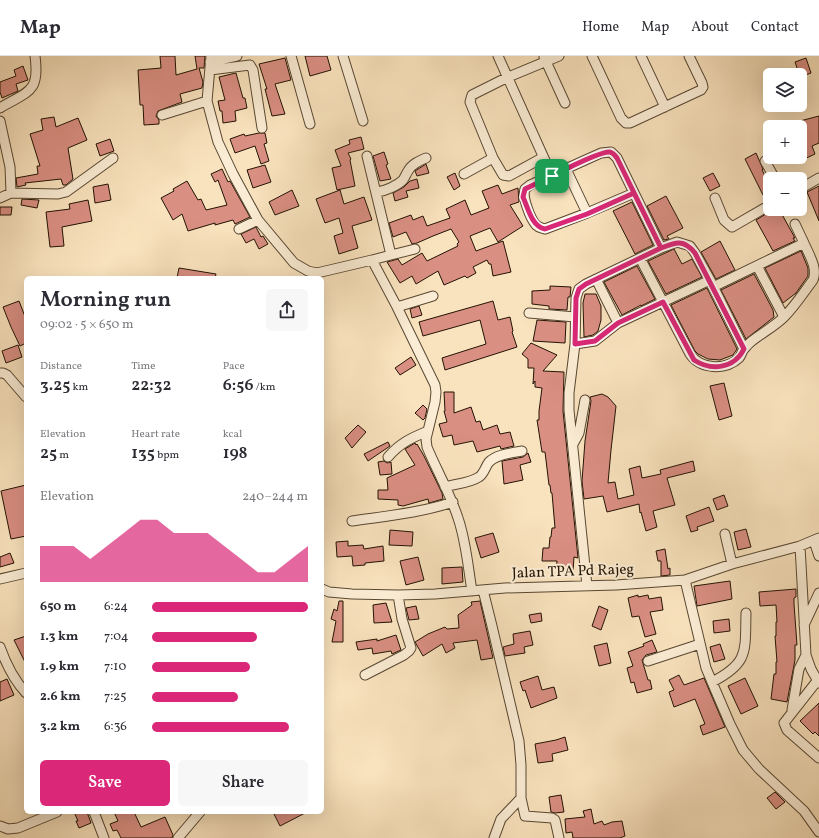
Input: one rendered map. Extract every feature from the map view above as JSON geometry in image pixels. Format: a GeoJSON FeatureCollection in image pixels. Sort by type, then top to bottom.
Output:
{"type":"FeatureCollection","features":[{"type":"Feature","properties":{"kind":"street"},"geometry":{"type":"LineString","coordinates":[[0,108],[31,89],[37,76],[35,56]]}},
{"type":"Feature","properties":{"kind":"street"},"geometry":{"type":"LineString","coordinates":[[210,62],[237,56]]}},
{"type":"Feature","properties":{"kind":"street"},"geometry":{"type":"LineString","coordinates":[[291,56],[310,124]]}},
{"type":"Feature","properties":{"kind":"street"},"geometry":{"type":"LineString","coordinates":[[343,56],[363,121]]}},
{"type":"Feature","properties":{"kind":"street"},"geometry":{"type":"LineString","coordinates":[[498,56],[506,78],[542,158],[552,176]]}},
{"type":"Feature","properties":{"kind":"street"},"geometry":{"type":"LineString","coordinates":[[542,158],[514,174],[505,177],[501,173],[494,158],[470,102],[470,97],[545,59],[559,56]]}},
{"type":"Feature","properties":{"kind":"street"},"geometry":{"type":"LineString","coordinates":[[592,56],[623,121],[630,123],[696,93],[703,87],[689,56]]}},
{"type":"Feature","properties":{"kind":"street"},"geometry":{"type":"LineString","coordinates":[[641,56],[665,107]]}},
{"type":"Feature","properties":{"kind":"street"},"geometry":{"type":"LineString","coordinates":[[545,59],[565,103]]}},
{"type":"Feature","properties":{"kind":"street"},"geometry":{"type":"LineString","coordinates":[[210,62],[208,101],[218,142],[233,174],[258,220],[294,263],[308,271],[317,273],[415,249]]}},
{"type":"Feature","properties":{"kind":"street"},"geometry":{"type":"LineString","coordinates":[[210,62],[250,65],[253,70],[262,128]]}},
{"type":"Feature","properties":{"kind":"street"},"geometry":{"type":"LineString","coordinates":[[162,115],[208,101]]}},
{"type":"Feature","properties":{"kind":"street"},"geometry":{"type":"LineString","coordinates":[[0,121],[10,167],[11,193]]}},
{"type":"Feature","properties":{"kind":"street"},"geometry":{"type":"LineString","coordinates":[[634,193],[587,214],[545,229],[536,225],[523,197],[523,192],[530,185],[602,153],[611,152],[617,158],[661,248]]}},
{"type":"Feature","properties":{"kind":"street"},"geometry":{"type":"LineString","coordinates":[[367,156],[377,192],[391,255]]}},
{"type":"Feature","properties":{"kind":"street"},"geometry":{"type":"LineString","coordinates":[[0,198],[11,193],[58,194],[66,192],[113,158]]}},
{"type":"Feature","properties":{"kind":"street"},"geometry":{"type":"LineString","coordinates":[[377,192],[384,191],[397,184],[403,179],[407,171],[416,162],[426,158]]}},
{"type":"Feature","properties":{"kind":"street"},"geometry":{"type":"LineString","coordinates":[[464,174],[494,158]]}},
{"type":"Feature","properties":{"kind":"street"},"geometry":{"type":"LineString","coordinates":[[566,169],[587,214]]}},
{"type":"Feature","properties":{"kind":"street"},"geometry":{"type":"LineString","coordinates":[[807,184],[819,178]]}},
{"type":"Feature","properties":{"kind":"street"},"geometry":{"type":"LineString","coordinates":[[714,198],[724,220],[732,227],[763,209]]}},
{"type":"Feature","properties":{"kind":"street"},"geometry":{"type":"LineString","coordinates":[[239,229],[258,220]]}},
{"type":"Feature","properties":{"kind":"street"},"geometry":{"type":"LineString","coordinates":[[640,258],[694,360],[700,364],[713,367],[724,366],[740,357],[744,349],[751,342],[784,317],[813,280],[816,274],[815,269],[795,224]]}},
{"type":"Feature","properties":{"kind":"street"},"geometry":{"type":"LineString","coordinates":[[587,586],[569,393],[575,344],[576,298],[579,289],[661,248],[677,242],[690,246],[712,284],[744,349]]}},
{"type":"Feature","properties":{"kind":"street"},"geometry":{"type":"LineString","coordinates":[[575,344],[595,341],[618,323],[663,302],[756,266],[804,243]]}},
{"type":"Feature","properties":{"kind":"street"},"geometry":{"type":"LineString","coordinates":[[372,260],[435,385],[436,397],[426,439],[427,447],[452,502],[463,535],[472,591]]}},
{"type":"Feature","properties":{"kind":"street"},"geometry":{"type":"LineString","coordinates":[[756,266],[784,317]]}},
{"type":"Feature","properties":{"kind":"street"},"geometry":{"type":"LineString","coordinates":[[596,280],[618,323]]}},
{"type":"Feature","properties":{"kind":"street"},"geometry":{"type":"LineString","coordinates":[[397,307],[433,296]]}},
{"type":"Feature","properties":{"kind":"street"},"geometry":{"type":"LineString","coordinates":[[530,313],[575,317]]}},
{"type":"Feature","properties":{"kind":"street"},"geometry":{"type":"LineString","coordinates":[[0,373],[3,372],[24,395]]}},
{"type":"Feature","properties":{"kind":"street"},"geometry":{"type":"LineString","coordinates":[[573,444],[579,433],[586,400]]}},
{"type":"Feature","properties":{"kind":"street"},"geometry":{"type":"LineString","coordinates":[[388,457],[406,440],[428,431]]}},
{"type":"Feature","properties":{"kind":"street"},"geometry":{"type":"LineString","coordinates":[[445,487],[477,478],[482,474],[488,462],[495,458],[522,451]]}},
{"type":"Feature","properties":{"kind":"street"},"geometry":{"type":"LineString","coordinates":[[352,521],[410,513],[438,507],[452,502]]}},
{"type":"Feature","properties":{"kind":"street"},"geometry":{"type":"LineString","coordinates":[[725,534],[732,564]]}},
{"type":"Feature","properties":{"kind":"street"},"geometry":{"type":"LineString","coordinates":[[816,539],[819,556]]}},
{"type":"Feature","properties":{"kind":"street","name":"Jalan TPA Pd Rajeg"},"geometry":{"type":"LineString","coordinates":[[324,590],[329,592],[352,594],[398,595],[505,588],[641,584],[685,580],[732,564],[800,546],[816,539]]}},
{"type":"Feature","properties":{"kind":"street"},"geometry":{"type":"LineString","coordinates":[[792,712],[799,669],[806,655],[800,546]]}},
{"type":"Feature","properties":{"kind":"street"},"geometry":{"type":"LineString","coordinates":[[0,579],[24,573]]}},
{"type":"Feature","properties":{"kind":"street"},"geometry":{"type":"LineString","coordinates":[[685,580],[706,668],[743,750],[759,769],[804,811],[819,832]]}},
{"type":"Feature","properties":{"kind":"street"},"geometry":{"type":"LineString","coordinates":[[483,590],[519,741],[521,798],[525,816],[552,818],[555,820],[559,838]]}},
{"type":"Feature","properties":{"kind":"street"},"geometry":{"type":"LineString","coordinates":[[804,627],[819,593]]}},
{"type":"Feature","properties":{"kind":"street"},"geometry":{"type":"LineString","coordinates":[[365,675],[404,655],[411,648],[402,619],[398,595]]}},
{"type":"Feature","properties":{"kind":"street"},"geometry":{"type":"LineString","coordinates":[[712,682],[733,670],[743,658],[746,613]]}},
{"type":"Feature","properties":{"kind":"street"},"geometry":{"type":"LineString","coordinates":[[648,661],[700,644]]}},
{"type":"Feature","properties":{"kind":"street"},"geometry":{"type":"LineString","coordinates":[[0,647],[5,660],[24,691]]}},
{"type":"Feature","properties":{"kind":"street"},"geometry":{"type":"LineString","coordinates":[[806,655],[815,667],[818,682],[784,721],[784,725],[787,730],[819,758]]}},
{"type":"Feature","properties":{"kind":"street"},"geometry":{"type":"LineString","coordinates":[[494,838],[501,819],[521,798]]}},
{"type":"Feature","properties":{"kind":"street"},"geometry":{"type":"LineString","coordinates":[[0,826],[8,829],[18,828],[52,814]]}},
{"type":"Feature","properties":{"kind":"street"},"geometry":{"type":"LineString","coordinates":[[95,814],[104,838]]}},
{"type":"Feature","properties":{"kind":"street"},"geometry":{"type":"LineString","coordinates":[[178,838],[198,814]]}},
{"type":"Feature","properties":{"kind":"building"},"geometry":{"type":"Polygon","coordinates":[[[160,56],[175,56],[176,75],[197,69],[195,56],[205,56],[204,68],[199,68],[203,82],[202,88],[180,94],[182,102],[158,111],[156,116],[159,120],[159,124],[144,125],[143,105],[140,105],[138,70],[161,68],[160,56]]]}},
{"type":"Feature","properties":{"kind":"building"},"geometry":{"type":"Polygon","coordinates":[[[305,56],[327,56],[331,70],[310,76],[305,56]]]}},
{"type":"Feature","properties":{"kind":"building"},"geometry":{"type":"Polygon","coordinates":[[[285,58],[291,80],[275,84],[285,114],[272,116],[265,89],[267,89],[259,64],[285,58]]]}},
{"type":"Feature","properties":{"kind":"building"},"geometry":{"type":"Polygon","coordinates":[[[806,58],[811,73],[807,74],[807,68],[797,68],[795,62],[806,58]]]}},
{"type":"Feature","properties":{"kind":"building"},"geometry":{"type":"Polygon","coordinates":[[[23,66],[28,80],[16,84],[18,91],[2,98],[0,92],[0,82],[16,76],[14,70],[23,66]]]}},
{"type":"Feature","properties":{"kind":"building"},"geometry":{"type":"Polygon","coordinates":[[[236,73],[247,108],[235,111],[236,121],[223,123],[222,111],[220,111],[218,101],[225,100],[219,77],[236,73]]]}},
{"type":"Feature","properties":{"kind":"building"},"geometry":{"type":"Polygon","coordinates":[[[819,116],[819,143],[812,146],[815,154],[807,158],[807,120],[804,120],[819,116]]]}},
{"type":"Feature","properties":{"kind":"building"},"geometry":{"type":"Polygon","coordinates":[[[54,117],[56,127],[78,118],[87,140],[68,148],[73,179],[66,185],[63,185],[61,179],[25,183],[26,185],[17,187],[16,178],[38,174],[37,166],[40,166],[30,134],[43,130],[41,119],[54,117]]]}},
{"type":"Feature","properties":{"kind":"building"},"geometry":{"type":"Polygon","coordinates":[[[265,133],[267,143],[264,144],[269,161],[261,164],[255,146],[235,153],[230,139],[244,134],[245,136],[265,133]]]}},
{"type":"Feature","properties":{"kind":"building"},"geometry":{"type":"Polygon","coordinates":[[[361,137],[364,149],[348,153],[351,159],[355,186],[337,190],[332,168],[341,166],[335,150],[350,144],[349,140],[361,137]]]}},
{"type":"Feature","properties":{"kind":"building"},"geometry":{"type":"Polygon","coordinates":[[[110,139],[114,151],[100,156],[96,144],[110,139]]]}},
{"type":"Feature","properties":{"kind":"building"},"geometry":{"type":"Polygon","coordinates":[[[384,152],[388,164],[386,165],[391,179],[380,181],[373,156],[384,152]]]}},
{"type":"Feature","properties":{"kind":"building"},"geometry":{"type":"Polygon","coordinates":[[[756,153],[763,169],[763,195],[745,159],[756,153]]]}},
{"type":"Feature","properties":{"kind":"building"},"geometry":{"type":"Polygon","coordinates":[[[426,164],[429,173],[417,176],[415,171],[426,164]]]}},
{"type":"Feature","properties":{"kind":"building"},"geometry":{"type":"Polygon","coordinates":[[[265,165],[271,182],[253,188],[247,170],[265,165]]]}},
{"type":"Feature","properties":{"kind":"building"},"geometry":{"type":"Polygon","coordinates":[[[222,169],[228,182],[230,181],[250,217],[235,224],[233,220],[215,225],[215,223],[188,231],[182,214],[173,220],[161,198],[174,191],[173,189],[187,181],[198,200],[201,199],[206,210],[227,205],[218,180],[215,182],[211,174],[222,169]]]}},
{"type":"Feature","properties":{"kind":"building"},"geometry":{"type":"Polygon","coordinates":[[[455,173],[460,186],[454,190],[447,177],[455,173]]]}},
{"type":"Feature","properties":{"kind":"building"},"geometry":{"type":"Polygon","coordinates":[[[713,173],[720,186],[710,191],[703,178],[713,173]]]}},
{"type":"Feature","properties":{"kind":"building"},"geometry":{"type":"Polygon","coordinates":[[[417,179],[419,188],[406,191],[408,197],[395,201],[393,193],[404,187],[410,181],[417,179]]]}},
{"type":"Feature","properties":{"kind":"building"},"geometry":{"type":"Polygon","coordinates":[[[108,184],[111,200],[95,203],[93,187],[108,184]]]}},
{"type":"Feature","properties":{"kind":"building"},"geometry":{"type":"Polygon","coordinates":[[[498,185],[502,194],[518,188],[519,202],[510,205],[523,226],[498,242],[490,228],[470,236],[476,251],[503,241],[511,272],[493,276],[491,264],[489,264],[487,260],[473,267],[476,273],[467,278],[465,276],[444,285],[438,271],[416,284],[412,276],[400,283],[387,262],[398,259],[402,265],[422,253],[427,261],[458,246],[457,244],[459,242],[451,229],[412,244],[406,232],[393,237],[389,223],[411,215],[413,220],[423,216],[427,226],[450,218],[446,209],[465,200],[471,215],[489,208],[482,191],[498,185]]]}},
{"type":"Feature","properties":{"kind":"building"},"geometry":{"type":"Polygon","coordinates":[[[819,186],[819,221],[807,192],[819,186]]]}},
{"type":"Feature","properties":{"kind":"building"},"geometry":{"type":"Polygon","coordinates":[[[292,190],[299,206],[275,215],[269,202],[292,190]]]}},
{"type":"Feature","properties":{"kind":"building"},"geometry":{"type":"Polygon","coordinates":[[[340,190],[344,204],[364,197],[372,220],[352,226],[358,248],[339,254],[334,236],[343,233],[339,218],[325,223],[316,199],[340,190]]]}},
{"type":"Feature","properties":{"kind":"building"},"geometry":{"type":"Polygon","coordinates":[[[666,196],[683,228],[667,236],[669,239],[664,240],[647,206],[666,196]]]}},
{"type":"Feature","properties":{"kind":"building"},"geometry":{"type":"Polygon","coordinates":[[[22,199],[39,200],[37,208],[21,205],[22,199]]]}},
{"type":"Feature","properties":{"kind":"building"},"geometry":{"type":"Polygon","coordinates":[[[88,200],[92,221],[62,227],[64,246],[50,247],[46,212],[70,209],[69,204],[88,200]]]}},
{"type":"Feature","properties":{"kind":"building"},"geometry":{"type":"Polygon","coordinates":[[[632,202],[653,245],[635,254],[613,211],[632,202]]]}},
{"type":"Feature","properties":{"kind":"building"},"geometry":{"type":"Polygon","coordinates":[[[0,207],[12,207],[11,215],[0,215],[0,207]]]}},
{"type":"Feature","properties":{"kind":"building"},"geometry":{"type":"Polygon","coordinates":[[[763,216],[783,216],[795,238],[793,238],[795,241],[773,251],[756,220],[763,216]]]}},
{"type":"Feature","properties":{"kind":"building"},"geometry":{"type":"Polygon","coordinates":[[[256,227],[261,237],[263,236],[268,244],[259,249],[254,239],[246,243],[241,234],[256,227]]]}},
{"type":"Feature","properties":{"kind":"building"},"geometry":{"type":"Polygon","coordinates":[[[720,241],[735,270],[716,279],[701,252],[720,241]]]}},
{"type":"Feature","properties":{"kind":"building"},"geometry":{"type":"Polygon","coordinates":[[[674,249],[682,264],[692,259],[702,277],[666,294],[648,261],[674,249]]]}},
{"type":"Feature","properties":{"kind":"building"},"geometry":{"type":"Polygon","coordinates":[[[801,251],[808,268],[808,276],[796,293],[783,303],[765,268],[801,251]]]}},
{"type":"Feature","properties":{"kind":"building"},"geometry":{"type":"Polygon","coordinates":[[[637,266],[655,299],[622,315],[604,282],[637,266]]]}},
{"type":"Feature","properties":{"kind":"building"},"geometry":{"type":"Polygon","coordinates":[[[179,268],[216,274],[216,276],[177,276],[179,268]]]}},
{"type":"Feature","properties":{"kind":"building"},"geometry":{"type":"Polygon","coordinates":[[[754,274],[773,310],[774,317],[746,339],[721,290],[754,274]]]}},
{"type":"Feature","properties":{"kind":"building"},"geometry":{"type":"Polygon","coordinates":[[[550,286],[571,287],[570,297],[568,297],[567,310],[549,309],[549,306],[532,304],[532,291],[550,290],[550,286]]]}},
{"type":"Feature","properties":{"kind":"building"},"geometry":{"type":"Polygon","coordinates":[[[707,288],[737,349],[733,355],[720,360],[708,359],[695,351],[671,305],[707,288]]]}},
{"type":"Feature","properties":{"kind":"building"},"geometry":{"type":"Polygon","coordinates":[[[585,294],[596,294],[601,306],[601,320],[598,331],[593,335],[584,337],[583,303],[585,294]]]}},
{"type":"Feature","properties":{"kind":"building"},"geometry":{"type":"Polygon","coordinates":[[[19,301],[24,314],[24,344],[20,346],[11,327],[3,307],[19,301]]]}},
{"type":"Feature","properties":{"kind":"building"},"geometry":{"type":"Polygon","coordinates":[[[493,301],[498,320],[510,317],[512,332],[517,347],[445,370],[442,358],[486,344],[480,320],[423,336],[419,322],[493,301]]]}},
{"type":"Feature","properties":{"kind":"building"},"geometry":{"type":"Polygon","coordinates":[[[419,306],[422,315],[412,318],[410,309],[419,306]]]}},
{"type":"Feature","properties":{"kind":"building"},"geometry":{"type":"Polygon","coordinates":[[[537,320],[566,322],[565,343],[533,341],[537,320]]]}},
{"type":"Feature","properties":{"kind":"building"},"geometry":{"type":"Polygon","coordinates":[[[531,343],[557,355],[543,371],[564,372],[563,411],[578,558],[574,557],[573,571],[556,570],[557,561],[542,561],[543,548],[549,548],[552,528],[555,528],[552,493],[549,485],[545,452],[542,452],[537,420],[539,420],[542,388],[535,387],[535,381],[533,384],[534,368],[528,368],[528,359],[522,354],[531,343]]]}},
{"type":"Feature","properties":{"kind":"building"},"geometry":{"type":"Polygon","coordinates":[[[18,345],[22,357],[6,363],[2,351],[18,345]]]}},
{"type":"Feature","properties":{"kind":"building"},"geometry":{"type":"Polygon","coordinates":[[[411,357],[416,365],[400,375],[395,368],[411,357]]]}},
{"type":"Feature","properties":{"kind":"building"},"geometry":{"type":"Polygon","coordinates":[[[724,383],[732,416],[719,420],[710,386],[724,383]]]}},
{"type":"Feature","properties":{"kind":"building"},"geometry":{"type":"Polygon","coordinates":[[[444,392],[454,392],[454,413],[471,407],[476,422],[480,421],[483,430],[497,425],[500,434],[510,432],[514,446],[501,449],[500,446],[477,452],[473,441],[454,445],[452,435],[443,437],[439,424],[447,422],[444,411],[444,392]]]}},
{"type":"Feature","properties":{"kind":"building"},"geometry":{"type":"Polygon","coordinates":[[[602,394],[608,397],[616,406],[608,483],[615,482],[618,499],[634,495],[629,469],[640,466],[642,478],[661,474],[660,470],[693,461],[695,471],[667,478],[675,505],[653,511],[657,527],[646,531],[641,512],[640,513],[639,504],[607,512],[603,496],[584,499],[582,481],[585,441],[591,401],[590,397],[602,394]]]}},
{"type":"Feature","properties":{"kind":"building"},"geometry":{"type":"Polygon","coordinates":[[[423,405],[427,409],[423,420],[415,413],[423,405]]]}},
{"type":"Feature","properties":{"kind":"building"},"geometry":{"type":"Polygon","coordinates":[[[358,425],[366,432],[352,448],[345,438],[358,425]]]}},
{"type":"Feature","properties":{"kind":"building"},"geometry":{"type":"Polygon","coordinates":[[[388,442],[390,446],[368,461],[364,454],[388,442]]]}},
{"type":"Feature","properties":{"kind":"building"},"geometry":{"type":"Polygon","coordinates":[[[415,443],[424,456],[442,493],[443,499],[429,503],[428,499],[403,506],[398,505],[398,500],[378,499],[378,490],[388,490],[387,478],[415,465],[405,449],[415,443]]]}},
{"type":"Feature","properties":{"kind":"building"},"geometry":{"type":"Polygon","coordinates":[[[528,453],[531,462],[520,465],[523,480],[504,484],[502,461],[523,457],[528,453]]]}},
{"type":"Feature","properties":{"kind":"building"},"geometry":{"type":"Polygon","coordinates":[[[384,461],[387,463],[391,462],[392,474],[380,475],[378,462],[384,461]]]}},
{"type":"Feature","properties":{"kind":"building"},"geometry":{"type":"Polygon","coordinates":[[[24,485],[24,536],[11,539],[1,491],[24,485]]]}},
{"type":"Feature","properties":{"kind":"building"},"geometry":{"type":"Polygon","coordinates":[[[724,495],[728,506],[717,510],[713,499],[724,495]]]}},
{"type":"Feature","properties":{"kind":"building"},"geometry":{"type":"Polygon","coordinates":[[[709,507],[714,521],[697,527],[698,530],[691,532],[686,516],[709,507]]]}},
{"type":"Feature","properties":{"kind":"building"},"geometry":{"type":"Polygon","coordinates":[[[746,529],[751,547],[738,550],[734,532],[746,529]]]}},
{"type":"Feature","properties":{"kind":"building"},"geometry":{"type":"Polygon","coordinates":[[[390,530],[413,532],[412,546],[389,545],[390,530]]]}},
{"type":"Feature","properties":{"kind":"building"},"geometry":{"type":"Polygon","coordinates":[[[493,533],[499,552],[481,558],[475,538],[493,533]]]}},
{"type":"Feature","properties":{"kind":"building"},"geometry":{"type":"Polygon","coordinates":[[[348,541],[348,546],[363,545],[364,549],[383,546],[384,561],[353,566],[352,556],[337,557],[336,542],[348,541]]]}},
{"type":"Feature","properties":{"kind":"building"},"geometry":{"type":"Polygon","coordinates":[[[665,549],[668,569],[670,568],[670,575],[661,576],[661,561],[658,561],[656,551],[665,549]]]}},
{"type":"Feature","properties":{"kind":"building"},"geometry":{"type":"Polygon","coordinates":[[[10,553],[14,563],[0,567],[0,557],[10,553]]]}},
{"type":"Feature","properties":{"kind":"building"},"geometry":{"type":"Polygon","coordinates":[[[418,557],[424,580],[406,585],[400,561],[418,557]]]}},
{"type":"Feature","properties":{"kind":"building"},"geometry":{"type":"Polygon","coordinates":[[[462,567],[463,582],[442,584],[442,568],[462,567]]]}},
{"type":"Feature","properties":{"kind":"building"},"geometry":{"type":"Polygon","coordinates":[[[730,581],[732,599],[697,606],[694,586],[730,581]]]}},
{"type":"Feature","properties":{"kind":"building"},"geometry":{"type":"Polygon","coordinates":[[[796,589],[794,604],[797,645],[795,645],[795,660],[787,702],[771,699],[777,662],[775,636],[777,622],[776,605],[760,606],[759,592],[796,589]]]}},
{"type":"Feature","properties":{"kind":"building"},"geometry":{"type":"Polygon","coordinates":[[[638,595],[638,597],[648,595],[649,599],[661,597],[663,610],[650,612],[656,634],[645,637],[639,616],[632,617],[628,598],[638,595]]]}},
{"type":"Feature","properties":{"kind":"building"},"geometry":{"type":"Polygon","coordinates":[[[339,601],[343,601],[343,642],[332,642],[336,621],[331,619],[334,609],[337,611],[339,601]]]}},
{"type":"Feature","properties":{"kind":"building"},"geometry":{"type":"Polygon","coordinates":[[[480,601],[493,658],[481,660],[477,640],[453,643],[455,648],[446,653],[442,644],[423,656],[415,642],[428,634],[445,627],[447,629],[459,628],[458,615],[472,605],[471,602],[480,601]]]}},
{"type":"Feature","properties":{"kind":"building"},"geometry":{"type":"Polygon","coordinates":[[[386,603],[392,622],[374,623],[373,605],[386,603]]]}},
{"type":"Feature","properties":{"kind":"building"},"geometry":{"type":"Polygon","coordinates":[[[416,606],[419,619],[409,620],[406,608],[416,606]]]}},
{"type":"Feature","properties":{"kind":"building"},"geometry":{"type":"Polygon","coordinates":[[[599,606],[608,610],[601,630],[592,626],[599,606]]]}},
{"type":"Feature","properties":{"kind":"building"},"geometry":{"type":"Polygon","coordinates":[[[541,613],[542,621],[531,623],[529,615],[541,613]]]}},
{"type":"Feature","properties":{"kind":"building"},"geometry":{"type":"Polygon","coordinates":[[[729,619],[730,631],[714,633],[713,621],[729,619]]]}},
{"type":"Feature","properties":{"kind":"building"},"geometry":{"type":"Polygon","coordinates":[[[530,631],[533,645],[524,647],[525,653],[505,656],[503,647],[514,644],[513,634],[530,631]]]}},
{"type":"Feature","properties":{"kind":"building"},"geometry":{"type":"Polygon","coordinates":[[[396,635],[401,650],[392,654],[391,651],[373,654],[372,648],[358,650],[356,642],[377,639],[377,641],[396,635]]]}},
{"type":"Feature","properties":{"kind":"building"},"geometry":{"type":"Polygon","coordinates":[[[24,637],[24,660],[14,640],[24,637]]]}},
{"type":"Feature","properties":{"kind":"building"},"geometry":{"type":"Polygon","coordinates":[[[652,640],[657,652],[646,655],[642,660],[652,689],[637,693],[634,682],[631,683],[627,668],[633,666],[628,652],[644,646],[643,644],[652,640]]]}},
{"type":"Feature","properties":{"kind":"building"},"geometry":{"type":"Polygon","coordinates":[[[607,643],[611,663],[599,666],[594,646],[607,643]]]}},
{"type":"Feature","properties":{"kind":"building"},"geometry":{"type":"Polygon","coordinates":[[[720,644],[725,659],[714,662],[710,647],[720,644]]]}},
{"type":"Feature","properties":{"kind":"building"},"geometry":{"type":"Polygon","coordinates":[[[679,675],[684,685],[704,678],[725,727],[703,735],[700,726],[705,724],[695,699],[674,707],[669,692],[674,690],[669,680],[679,675]]]}},
{"type":"Feature","properties":{"kind":"building"},"geometry":{"type":"Polygon","coordinates":[[[538,676],[542,690],[554,687],[557,698],[531,708],[525,690],[523,691],[520,682],[538,676]]]}},
{"type":"Feature","properties":{"kind":"building"},"geometry":{"type":"Polygon","coordinates":[[[745,678],[758,706],[741,714],[728,686],[745,678]]]}},
{"type":"Feature","properties":{"kind":"building"},"geometry":{"type":"Polygon","coordinates":[[[7,679],[14,695],[0,701],[0,682],[7,679]]]}},
{"type":"Feature","properties":{"kind":"building"},"geometry":{"type":"Polygon","coordinates":[[[819,703],[819,736],[815,732],[813,734],[800,721],[819,703]]]}},
{"type":"Feature","properties":{"kind":"building"},"geometry":{"type":"Polygon","coordinates":[[[565,737],[568,750],[552,754],[553,761],[538,763],[535,744],[565,737]]]}},
{"type":"Feature","properties":{"kind":"building"},"geometry":{"type":"Polygon","coordinates":[[[775,792],[785,802],[776,809],[767,798],[775,792]]]}},
{"type":"Feature","properties":{"kind":"building"},"geometry":{"type":"Polygon","coordinates":[[[561,795],[564,812],[551,812],[549,797],[561,795]]]}},
{"type":"Feature","properties":{"kind":"building"},"geometry":{"type":"Polygon","coordinates":[[[591,809],[594,824],[602,821],[604,825],[622,821],[625,836],[620,838],[573,838],[572,832],[566,833],[565,819],[585,817],[583,811],[591,809]]]}},
{"type":"Feature","properties":{"kind":"building"},"geometry":{"type":"Polygon","coordinates":[[[75,814],[88,814],[91,823],[79,828],[76,821],[78,821],[75,814]]]}},
{"type":"Feature","properties":{"kind":"building"},"geometry":{"type":"Polygon","coordinates":[[[115,814],[135,814],[141,827],[165,817],[173,835],[172,838],[121,838],[117,830],[113,831],[110,824],[118,821],[115,814]]]}},
{"type":"Feature","properties":{"kind":"building"},"geometry":{"type":"Polygon","coordinates":[[[274,814],[303,814],[280,826],[274,814]]]}},
{"type":"Feature","properties":{"kind":"route"},"geometry":{"type":"LineString","coordinates":[[552,176],[530,185],[523,192],[523,197],[536,225],[545,229],[587,214],[634,193],[661,248],[677,242],[690,246],[695,253],[744,349],[740,357],[724,366],[713,367],[700,364],[694,360],[663,302],[618,323],[595,341],[575,344],[576,298],[579,289],[586,284],[661,248],[617,158],[611,152],[602,153],[552,176]]}}]}
